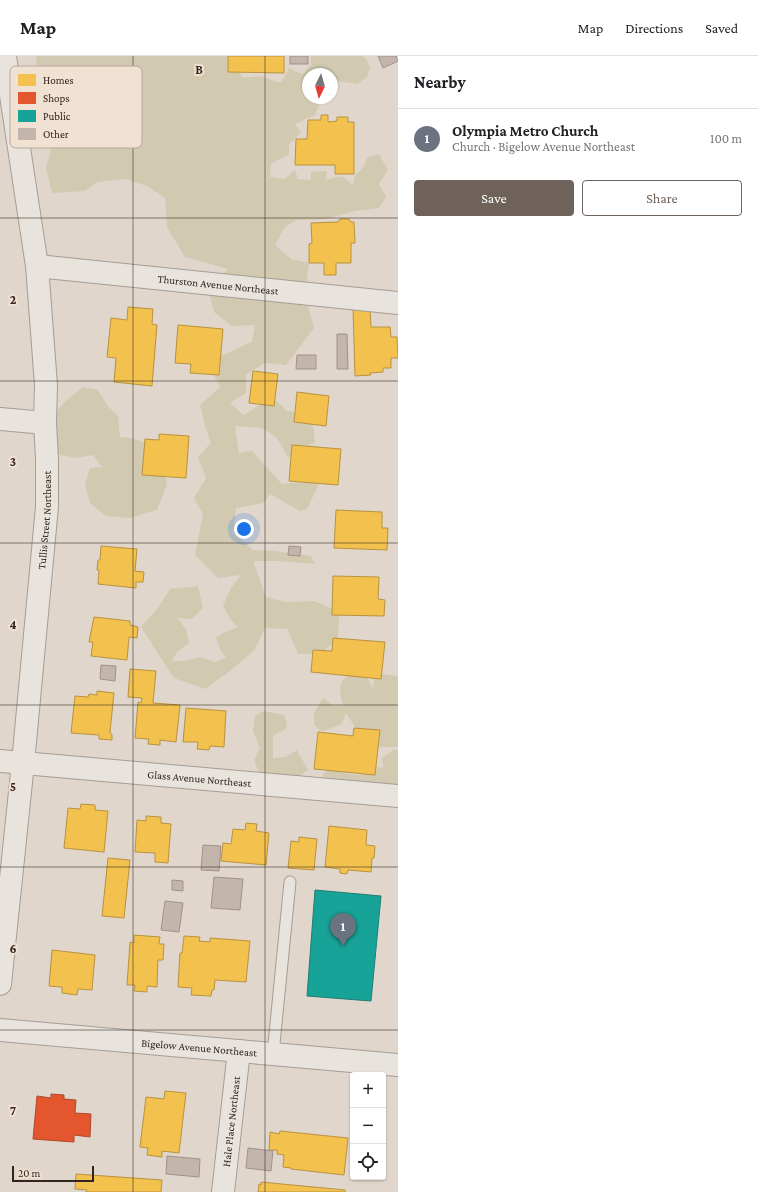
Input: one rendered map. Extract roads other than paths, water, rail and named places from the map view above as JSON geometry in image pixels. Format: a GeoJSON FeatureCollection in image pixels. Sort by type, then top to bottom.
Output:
{"type":"FeatureCollection","features":[{"type":"Feature","properties":{"kind":"street","name":"Tullis Street Northeast"},"geometry":{"type":"LineString","coordinates":[[5,56],[10,89]]}},
{"type":"Feature","properties":{"kind":"street","name":"Tullis Street Northeast"},"geometry":{"type":"LineString","coordinates":[[0,984],[23,763],[47,507],[48,458],[45,423],[46,385],[37,266],[19,148]]}},
{"type":"Feature","properties":{"kind":"street","name":"Thurston Avenue Northeast"},"geometry":{"type":"LineString","coordinates":[[37,266],[398,303]]}},
{"type":"Feature","properties":{"kind":"street"},"geometry":{"type":"LineString","coordinates":[[0,419],[45,423]]}},
{"type":"Feature","properties":{"kind":"street","name":"Glass Avenue Northeast"},"geometry":{"type":"LineString","coordinates":[[0,761],[398,796]]}},
{"type":"Feature","properties":{"kind":"street","name":"Bigelow Avenue Northeast"},"geometry":{"type":"LineString","coordinates":[[0,1030],[398,1065]]}},
{"type":"Feature","properties":{"kind":"street","name":"Hale Place Northeast"},"geometry":{"type":"LineString","coordinates":[[223,1192],[239,1051]]}},
{"type":"Feature","properties":{"kind":"lane"},"geometry":{"type":"LineString","coordinates":[[273,1054],[290,882]]}},
{"type":"Feature","properties":{"kind":"place","name":"Olympia Metro Church"},"geometry":{"type":"Point","coordinates":[343,946]}}]}
